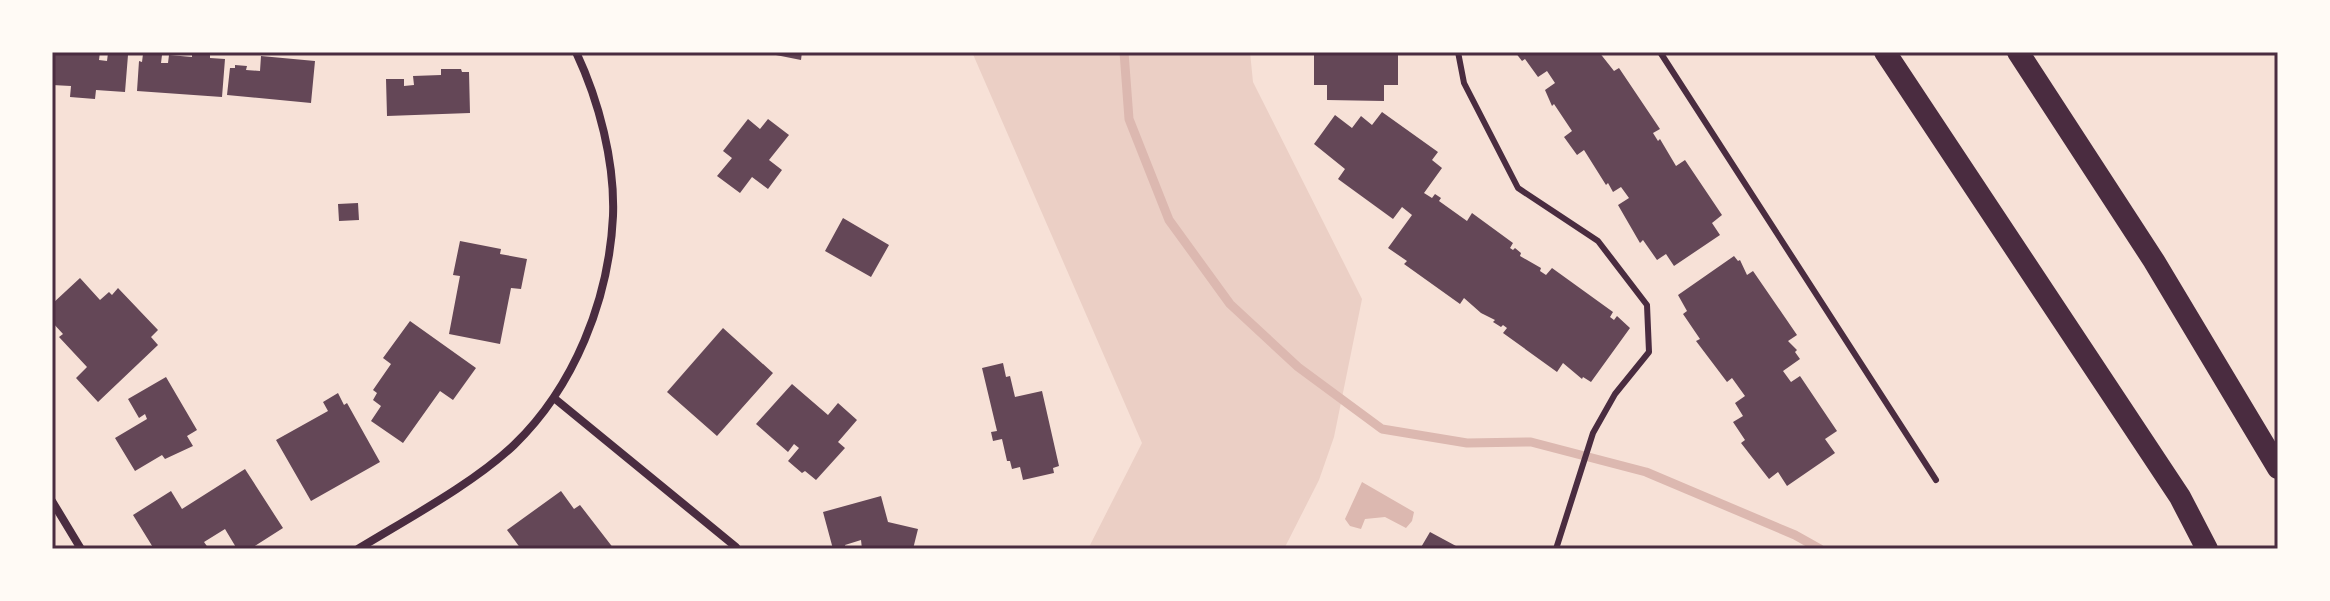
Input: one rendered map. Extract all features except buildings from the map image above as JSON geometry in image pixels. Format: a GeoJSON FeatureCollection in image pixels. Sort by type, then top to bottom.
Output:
{"type":"FeatureCollection","features":[{"type":"Feature","properties":{"kind":"highway"},"geometry":{"type":"LineString","coordinates":[[1885,52],[2180,497],[2207,549]]}},
{"type":"Feature","properties":{"kind":"highway"},"geometry":{"type":"LineString","coordinates":[[2018,52],[2154,261],[2278,468]]}},
{"type":"Feature","properties":{"kind":"street"},"geometry":{"type":"LineString","coordinates":[[358,549],[438,499],[513,445],[554,398],[582,349],[602,283],[613,215],[609,166],[599,111],[576,52]]}},
{"type":"Feature","properties":{"kind":"street"},"geometry":{"type":"LineString","coordinates":[[554,398],[736,547]]}},
{"type":"Feature","properties":{"kind":"street"},"geometry":{"type":"LineString","coordinates":[[52,501],[81,549]]}},
{"type":"Feature","properties":{"kind":"lane"},"geometry":{"type":"LineString","coordinates":[[1458,52],[1464,83],[1518,188],[1598,241],[1647,305],[1649,352],[1615,394],[1593,433],[1556,549]]}},
{"type":"Feature","properties":{"kind":"lane"},"geometry":{"type":"LineString","coordinates":[[1660,52],[1936,480]]}},
{"type":"Feature","properties":{"kind":"shaded area"},"geometry":{"type":"Polygon","coordinates":[[[972,52],[1250,52],[1253,82],[1362,299],[1334,437],[1319,480],[1284,549],[1088,549],[1142,443],[972,52]]]}},
{"type":"Feature","properties":{"kind":"shaded area"},"geometry":{"type":"Polygon","coordinates":[[[1362,482],[1414,512],[1406,528],[1385,517],[1365,519],[1361,529],[1350,526],[1345,519],[1362,482]]]}},
{"type":"Feature","properties":{"kind":"waterway"},"geometry":{"type":"LineString","coordinates":[[1124,52],[1129,119],[1169,220],[1230,304],[1298,367],[1382,429],[1467,443],[1531,442],[1646,472],[1795,535],[1820,549]]}}]}
